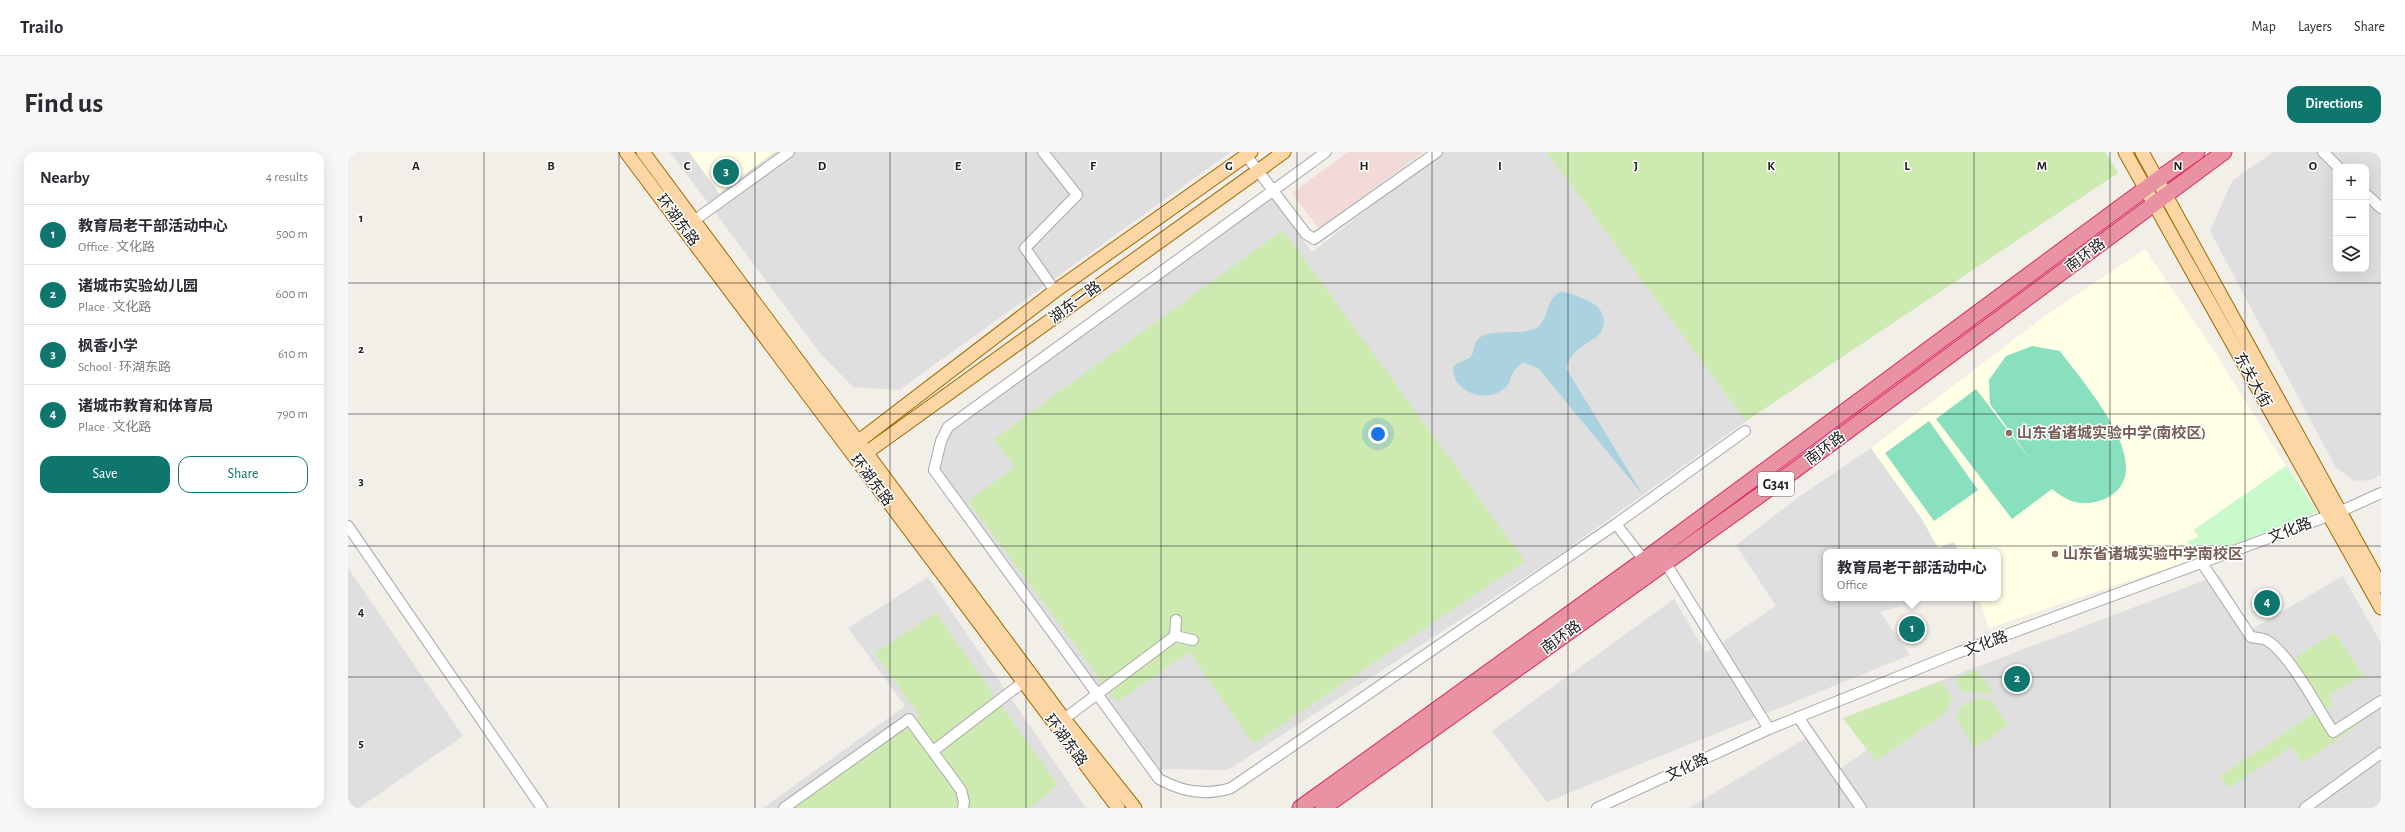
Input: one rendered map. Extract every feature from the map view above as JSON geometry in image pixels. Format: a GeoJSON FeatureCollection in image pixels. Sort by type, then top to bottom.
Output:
{"type":"FeatureCollection","features":[{"type":"Feature","properties":{"kind":"highway","name":"南环路"},"geometry":{"type":"LineString","coordinates":[[1300,808],[1644,560],[2197,152]]}},
{"type":"Feature","properties":{"kind":"highway","name":"南环路"},"geometry":{"type":"LineString","coordinates":[[1323,808],[1795,470],[2224,152]]}},
{"type":"Feature","properties":{"kind":"main road","name":"环湖东路"},"geometry":{"type":"LineString","coordinates":[[626,152],[1022,683],[1118,808]]}},
{"type":"Feature","properties":{"kind":"main road","name":"环湖东路"},"geometry":{"type":"LineString","coordinates":[[643,152],[696,220],[859,441],[866,453],[1064,719],[1135,808]]}},
{"type":"Feature","properties":{"kind":"main road","name":"湖东一路"},"geometry":{"type":"LineString","coordinates":[[866,453],[1284,152]]}},
{"type":"Feature","properties":{"kind":"main road","name":"东关大街"},"geometry":{"type":"LineString","coordinates":[[2125,152],[2152,184]]}},
{"type":"Feature","properties":{"kind":"main road","name":"东关大街"},"geometry":{"type":"LineString","coordinates":[[2142,152],[2152,184],[2334,514],[2381,608]]}},
{"type":"Feature","properties":{"kind":"main road","name":"湖东一路"},"geometry":{"type":"LineString","coordinates":[[859,441],[1055,291],[1248,154]]}},
{"type":"Feature","properties":{"kind":"main road","name":"东关大街"},"geometry":{"type":"LineString","coordinates":[[2334,514],[2381,586]]}},
{"type":"Feature","properties":{"kind":"street"},"geometry":{"type":"LineString","coordinates":[[696,220],[789,152]]}},
{"type":"Feature","properties":{"kind":"street"},"geometry":{"type":"LineString","coordinates":[[1043,152],[1077,195],[1025,248],[1055,291]]}},
{"type":"Feature","properties":{"kind":"street"},"geometry":{"type":"LineString","coordinates":[[1326,152],[948,428],[941,442],[934,470],[1159,779],[1187,791],[1203,793],[1231,788],[1616,524],[1745,431]]}},
{"type":"Feature","properties":{"kind":"street"},"geometry":{"type":"LineString","coordinates":[[1248,154],[1258,170],[1306,234],[1314,239],[1437,152]]}},
{"type":"Feature","properties":{"kind":"street"},"geometry":{"type":"LineString","coordinates":[[2323,152],[2335,164]]}},
{"type":"Feature","properties":{"kind":"street"},"geometry":{"type":"LineString","coordinates":[[2369,197],[2381,208]]}},
{"type":"Feature","properties":{"kind":"street","name":"文化路"},"geometry":{"type":"LineString","coordinates":[[1597,808],[1768,729],[1957,653],[2334,514],[2381,493]]}},
{"type":"Feature","properties":{"kind":"street"},"geometry":{"type":"LineString","coordinates":[[1616,524],[1644,560]]}},
{"type":"Feature","properties":{"kind":"street"},"geometry":{"type":"LineString","coordinates":[[348,526],[542,808]]}},
{"type":"Feature","properties":{"kind":"street"},"geometry":{"type":"LineString","coordinates":[[1665,562],[1768,729]]}},
{"type":"Feature","properties":{"kind":"street"},"geometry":{"type":"LineString","coordinates":[[2202,563],[2251,637],[2265,640],[2276,647],[2296,673],[2333,732],[2381,701]]}},
{"type":"Feature","properties":{"kind":"street"},"geometry":{"type":"LineString","coordinates":[[1064,719],[1098,696],[1174,636],[1176,620]]}},
{"type":"Feature","properties":{"kind":"street"},"geometry":{"type":"LineString","coordinates":[[1174,636],[1193,640]]}},
{"type":"Feature","properties":{"kind":"street"},"geometry":{"type":"LineString","coordinates":[[933,751],[1022,683]]}},
{"type":"Feature","properties":{"kind":"street"},"geometry":{"type":"LineString","coordinates":[[1798,717],[1861,808]]}},
{"type":"Feature","properties":{"kind":"street"},"geometry":{"type":"LineString","coordinates":[[784,808],[909,718],[961,790],[964,802],[963,808]]}},
{"type":"Feature","properties":{"kind":"street"},"geometry":{"type":"LineString","coordinates":[[2305,808],[2381,753]]}},
{"type":"Feature","properties":{"kind":"shaded area"},"geometry":{"type":"Polygon","coordinates":[[[670,152],[1231,152],[899,390],[853,387],[820,353],[670,152]]]}},
{"type":"Feature","properties":{"kind":"shaded area"},"geometry":{"type":"Polygon","coordinates":[[[689,152],[775,152],[719,193],[689,152]]]}},
{"type":"Feature","properties":{"kind":"shaded area"},"geometry":{"type":"Polygon","coordinates":[[[1348,152],[1424,152],[1319,229],[1292,193],[1348,152]]]}},
{"type":"Feature","properties":{"kind":"shaded area"},"geometry":{"type":"Polygon","coordinates":[[[1441,152],[2105,152],[2118,173],[1746,421],[1549,562],[1228,770],[1156,769],[938,469],[956,415],[1271,198],[1312,252],[1441,152]]]}},
{"type":"Feature","properties":{"kind":"shaded area"},"geometry":{"type":"Polygon","coordinates":[[[2273,152],[2381,152],[2381,475],[2370,480],[2355,481],[2336,468],[2210,231],[2232,181],[2273,152]]]}},
{"type":"Feature","properties":{"kind":"shaded area","name":"山东省诸城实验中学(南校区)"},"geometry":{"type":"Polygon","coordinates":[[[2145,249],[2214,351],[2286,466],[2194,529],[2199,537],[2188,542],[2197,558],[1989,628],[1980,601],[2001,601],[2001,549],[1958,549],[1954,542],[1938,548],[1922,519],[1871,448],[2045,316],[2145,249]]]}},
{"type":"Feature","properties":{"kind":"shaded area"},"geometry":{"type":"Polygon","coordinates":[[[1871,448],[1922,519],[1938,548],[1954,542],[1958,549],[1823,549],[1823,601],[1918,601],[1880,612],[1910,655],[1547,802],[1492,731],[1674,599],[1706,653],[1776,606],[1736,545],[1800,496],[1871,448]]]}},
{"type":"Feature","properties":{"kind":"shaded area"},"geometry":{"type":"Polygon","coordinates":[[[348,568],[463,736],[359,808],[348,808],[348,568]]]}},
{"type":"Feature","properties":{"kind":"shaded area"},"geometry":{"type":"Polygon","coordinates":[[[2219,575],[2252,629],[2343,576],[2381,643],[2381,808],[1689,808],[1811,735],[1836,772],[1867,750],[1843,718],[2219,575]]]}},
{"type":"Feature","properties":{"kind":"shaded area"},"geometry":{"type":"Polygon","coordinates":[[[928,577],[1086,808],[763,808],[905,706],[848,628],[928,577]]]}},
{"type":"Feature","properties":{"kind":"green space"},"geometry":{"type":"Polygon","coordinates":[[[1547,152],[2105,152],[2118,173],[1746,421],[1547,152]]]}},
{"type":"Feature","properties":{"kind":"green space"},"geometry":{"type":"Polygon","coordinates":[[[1283,230],[1525,561],[1253,744],[1189,652],[1117,702],[968,501],[1015,467],[994,439],[1283,230]]]}},
{"type":"Feature","properties":{"kind":"green space"},"geometry":{"type":"Polygon","coordinates":[[[2032,346],[2060,351],[2100,405],[2114,427],[2123,450],[2126,470],[2120,487],[2102,500],[2088,503],[2075,502],[2069,500],[2052,489],[2012,519],[1936,419],[1976,389],[2032,462],[1990,404],[1989,380],[2006,356],[2032,346]]]}},
{"type":"Feature","properties":{"kind":"green space"},"geometry":{"type":"Polygon","coordinates":[[[1929,421],[1978,490],[1934,521],[1885,453],[1929,421]]]}},
{"type":"Feature","properties":{"kind":"green space"},"geometry":{"type":"Polygon","coordinates":[[[2286,466],[2318,512],[2197,558],[2187,541],[2199,537],[2194,530],[2286,466]]]}},
{"type":"Feature","properties":{"kind":"green space"},"geometry":{"type":"Polygon","coordinates":[[[936,613],[1058,785],[1030,808],[793,808],[920,716],[875,653],[936,613]]]}},
{"type":"Feature","properties":{"kind":"green space"},"geometry":{"type":"Polygon","coordinates":[[[2335,633],[2363,675],[2328,696],[2333,705],[2324,710],[2292,659],[2335,633]]]}},
{"type":"Feature","properties":{"kind":"green space"},"geometry":{"type":"Polygon","coordinates":[[[1977,670],[1994,694],[1962,691],[1954,678],[1977,670]]]}},
{"type":"Feature","properties":{"kind":"green space"},"geometry":{"type":"Polygon","coordinates":[[[1942,681],[1952,698],[1944,714],[1876,761],[1843,718],[1942,681]]]}},
{"type":"Feature","properties":{"kind":"green space"},"geometry":{"type":"Polygon","coordinates":[[[1977,698],[1991,700],[2008,725],[1975,748],[1956,719],[1961,707],[1977,698]]]}},
{"type":"Feature","properties":{"kind":"green space"},"geometry":{"type":"Polygon","coordinates":[[[2319,710],[2333,732],[2358,716],[2361,723],[2303,763],[2291,747],[2229,788],[2220,776],[2319,710]]]}},
{"type":"Feature","properties":{"kind":"water"},"geometry":{"type":"Polygon","coordinates":[[[1560,292],[1572,294],[1592,303],[1600,310],[1602,314],[1604,324],[1599,334],[1575,352],[1566,368],[1643,495],[1538,368],[1523,362],[1514,371],[1505,388],[1498,393],[1489,395],[1481,395],[1465,390],[1454,377],[1453,368],[1456,364],[1470,358],[1473,353],[1475,343],[1478,339],[1491,333],[1526,331],[1539,326],[1545,318],[1552,299],[1560,292]]]}},
{"type":"Feature","properties":{"kind":"place","name":"枫香小学"},"geometry":{"type":"Point","coordinates":[726,172]}},
{"type":"Feature","properties":{"kind":"place","name":"山东省诸城实验中学(南校区)"},"geometry":{"type":"Point","coordinates":[2009,433]}},
{"type":"Feature","properties":{"kind":"place","name":"山东省诸城实验中学南校区"},"geometry":{"type":"Point","coordinates":[2055,554]}},
{"type":"Feature","properties":{"kind":"place","name":"诸城市教育和体育局"},"geometry":{"type":"Point","coordinates":[2267,603]}},
{"type":"Feature","properties":{"kind":"place","name":"教育局老干部活动中心"},"geometry":{"type":"Point","coordinates":[1912,629]}},
{"type":"Feature","properties":{"kind":"place","name":"诸城市实验幼儿园"},"geometry":{"type":"Point","coordinates":[2017,679]}}]}
